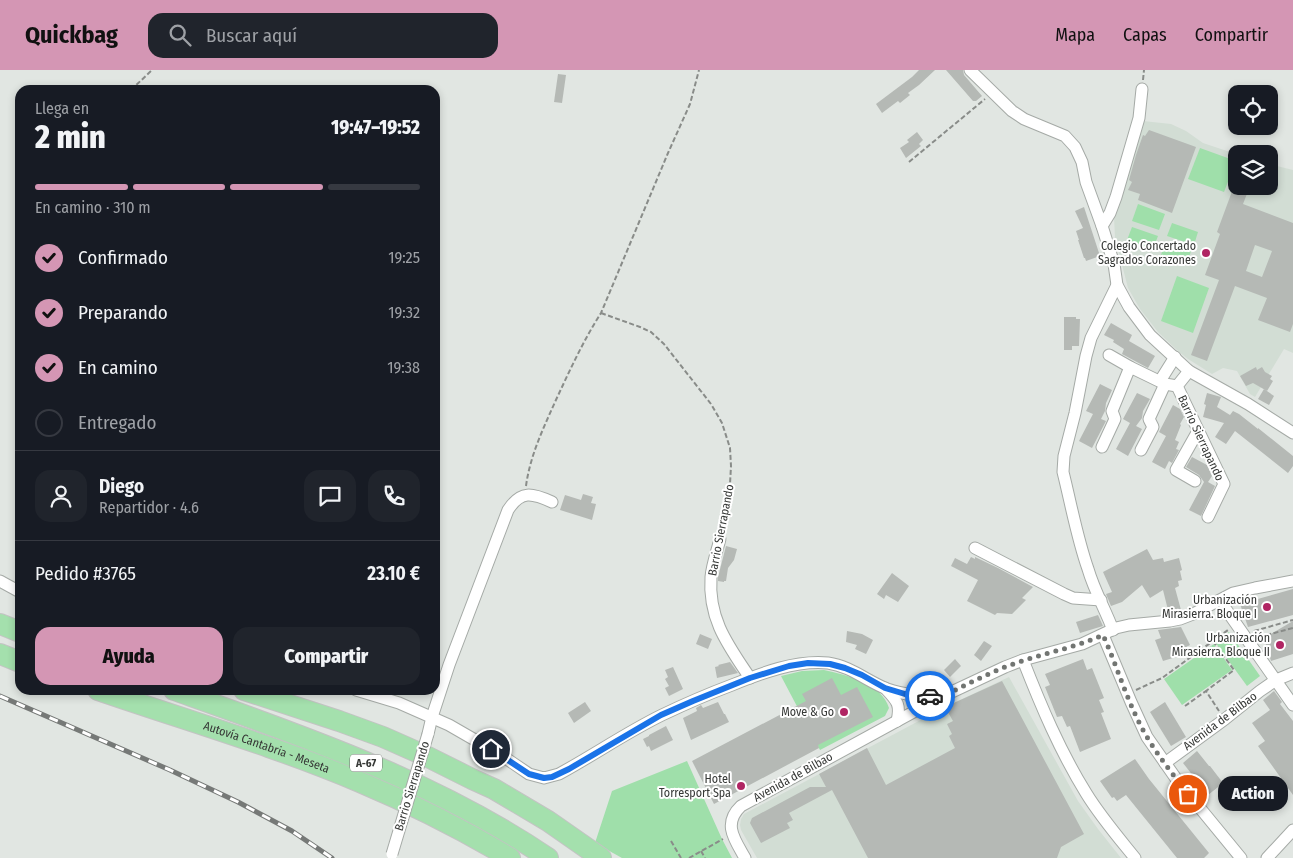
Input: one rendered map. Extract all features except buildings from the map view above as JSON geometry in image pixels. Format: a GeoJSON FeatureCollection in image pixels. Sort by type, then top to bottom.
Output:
{"type":"FeatureCollection","features":[{"type":"Feature","properties":{"kind":"highway"},"geometry":{"type":"LineString","coordinates":[[0,610],[15,616]]}},
{"type":"Feature","properties":{"kind":"highway"},"geometry":{"type":"LineString","coordinates":[[0,624],[15,630]]}},
{"type":"Feature","properties":{"kind":"highway"},"geometry":{"type":"LineString","coordinates":[[0,654],[15,660]]}},
{"type":"Feature","properties":{"kind":"highway","name":"Autovía Cantabria - Meseta"},"geometry":{"type":"LineString","coordinates":[[113,695],[307,761],[359,782],[420,809],[477,838],[510,858]]}},
{"type":"Feature","properties":{"kind":"highway","name":"Autovía Cantabria - Meseta"},"geometry":{"type":"LineString","coordinates":[[188,695],[312,740],[389,772],[481,818],[548,858]]}},
{"type":"Feature","properties":{"kind":"highway"},"geometry":{"type":"LineString","coordinates":[[260,695],[315,712],[383,737],[426,756],[494,789],[528,809],[601,858]]}},
{"type":"Feature","properties":{"kind":"highway"},"geometry":{"type":"LineString","coordinates":[[472,779],[492,795],[586,858]]}},
{"type":"Feature","properties":{"kind":"highway"},"geometry":{"type":"LineString","coordinates":[[420,809],[495,858]]}},
{"type":"Feature","properties":{"kind":"street"},"geometry":{"type":"LineString","coordinates":[[970,70],[993,93],[1024,119],[1064,136],[1074,147],[1082,162],[1086,182],[1114,264],[1117,285],[1129,308],[1150,335],[1189,371],[1248,404],[1293,433]]}},
{"type":"Feature","properties":{"kind":"street"},"geometry":{"type":"LineString","coordinates":[[1102,226],[1110,213],[1116,197],[1139,118],[1142,90]]}},
{"type":"Feature","properties":{"kind":"street"},"geometry":{"type":"LineString","coordinates":[[1117,285],[1091,338],[1064,456],[1063,472],[1087,567],[1100,600],[1127,694],[1139,721],[1147,737],[1177,780],[1240,858]]}},
{"type":"Feature","properties":{"kind":"street","name":"Barrio Sierrapando"},"geometry":{"type":"LineString","coordinates":[[1109,356],[1162,382],[1177,386],[1224,484],[1208,517]]}},
{"type":"Feature","properties":{"kind":"street","name":"Barrio Sierrapando"},"geometry":{"type":"LineString","coordinates":[[1142,450],[1153,427],[1149,419],[1162,382],[1175,357]]}},
{"type":"Feature","properties":{"kind":"street"},"geometry":{"type":"LineString","coordinates":[[1102,447],[1115,419],[1112,411],[1130,367]]}},
{"type":"Feature","properties":{"kind":"street","name":"Barrio Sierrapando"},"geometry":{"type":"LineString","coordinates":[[1177,386],[1189,371]]}},
{"type":"Feature","properties":{"kind":"street"},"geometry":{"type":"LineString","coordinates":[[1195,480],[1176,470],[1198,430]]}},
{"type":"Feature","properties":{"kind":"street"},"geometry":{"type":"LineString","coordinates":[[525,495],[530,494],[552,502]]}},
{"type":"Feature","properties":{"kind":"street","name":"Barrio Sierrapando"},"geometry":{"type":"LineString","coordinates":[[440,693],[508,510],[516,500],[525,495]]}},
{"type":"Feature","properties":{"kind":"street","name":"Barrio Sierrapando"},"geometry":{"type":"LineString","coordinates":[[720,539],[711,575],[715,616],[725,640],[750,678]]}},
{"type":"Feature","properties":{"kind":"street"},"geometry":{"type":"LineString","coordinates":[[975,548],[1073,598],[1100,600]]}},
{"type":"Feature","properties":{"kind":"street"},"geometry":{"type":"LineString","coordinates":[[0,581],[15,589]]}},
{"type":"Feature","properties":{"kind":"street"},"geometry":{"type":"LineString","coordinates":[[897,722],[941,697],[1024,660],[1082,644],[1129,625],[1180,619],[1194,614],[1233,593],[1293,582]]}},
{"type":"Feature","properties":{"kind":"street"},"geometry":{"type":"LineString","coordinates":[[1224,599],[1225,608],[1293,705]]}},
{"type":"Feature","properties":{"kind":"street"},"geometry":{"type":"LineString","coordinates":[[1024,660],[1056,739],[1075,776],[1098,811],[1135,858]]}},
{"type":"Feature","properties":{"kind":"street"},"geometry":{"type":"LineString","coordinates":[[373,695],[432,716],[466,734],[529,774],[544,778],[559,774],[661,715],[750,678],[789,666],[808,663],[830,664],[845,668],[862,675],[905,702],[915,711]]}},
{"type":"Feature","properties":{"kind":"street"},"geometry":{"type":"LineString","coordinates":[[1276,680],[1293,673]]}},
{"type":"Feature","properties":{"kind":"street","name":"Avenida de Bilbao"},"geometry":{"type":"LineString","coordinates":[[1165,763],[1276,680]]}},
{"type":"Feature","properties":{"kind":"street"},"geometry":{"type":"LineString","coordinates":[[889,693],[941,697]]}},
{"type":"Feature","properties":{"kind":"street"},"geometry":{"type":"LineString","coordinates":[[889,693],[899,707],[900,711],[897,722]]}},
{"type":"Feature","properties":{"kind":"street","name":"Barrio Sierrapando"},"geometry":{"type":"LineString","coordinates":[[391,856],[439,695]]}},
{"type":"Feature","properties":{"kind":"street","name":"Avenida de Bilbao"},"geometry":{"type":"LineString","coordinates":[[732,834],[732,819],[741,806],[897,722]]}},
{"type":"Feature","properties":{"kind":"street"},"geometry":{"type":"LineString","coordinates":[[1267,858],[1293,830]]}},
{"type":"Feature","properties":{"kind":"street"},"geometry":{"type":"LineString","coordinates":[[732,834],[745,858]]}},
{"type":"Feature","properties":{"kind":"path"},"geometry":{"type":"LineString","coordinates":[[136,85],[152,70]]}},
{"type":"Feature","properties":{"kind":"path"},"geometry":{"type":"LineString","coordinates":[[525,495],[534,452],[544,427],[591,330],[602,313],[690,104],[699,70]]}},
{"type":"Feature","properties":{"kind":"path"},"geometry":{"type":"LineString","coordinates":[[909,162],[993,93]]}},
{"type":"Feature","properties":{"kind":"path","name":"Barrio Sierrapando"},"geometry":{"type":"LineString","coordinates":[[602,313],[651,332],[664,344],[711,404],[722,423],[730,448],[731,466],[730,484],[720,539]]}},
{"type":"Feature","properties":{"kind":"path"},"geometry":{"type":"LineString","coordinates":[[1245,637],[1293,620]]}},
{"type":"Feature","properties":{"kind":"path"},"geometry":{"type":"LineString","coordinates":[[1127,694],[1162,678],[1236,624]]}},
{"type":"Feature","properties":{"kind":"path"},"geometry":{"type":"LineString","coordinates":[[1245,637],[1293,628]]}},
{"type":"Feature","properties":{"kind":"path"},"geometry":{"type":"LineString","coordinates":[[1185,706],[1234,670],[1213,641]]}},
{"type":"Feature","properties":{"kind":"path"},"geometry":{"type":"LineString","coordinates":[[1206,691],[1225,719]]}},
{"type":"Feature","properties":{"kind":"path"},"geometry":{"type":"LineString","coordinates":[[689,858],[732,834]]}},
{"type":"Feature","properties":{"kind":"path"},"geometry":{"type":"LineString","coordinates":[[671,841],[681,858]]}},
{"type":"Feature","properties":{"kind":"path"},"geometry":{"type":"LineString","coordinates":[[701,851],[704,858]]}},
{"type":"Feature","properties":{"kind":"shaded area","name":"Colegio Concertado Sagrados Corazones"},"geometry":{"type":"Polygon","coordinates":[[[1143,121],[1171,124],[1186,131],[1203,143],[1228,151],[1228,195],[1278,195],[1278,166],[1293,170],[1293,353],[1284,349],[1255,397],[1250,394],[1237,371],[1223,368],[1212,374],[1188,359],[1158,332],[1140,309],[1128,288],[1115,238],[1114,217],[1143,121]]]}},
{"type":"Feature","properties":{"kind":"shaded area"},"geometry":{"type":"Polygon","coordinates":[[[1009,677],[1078,801],[1121,858],[757,858],[741,830],[741,819],[744,814],[945,707],[1009,677]]]}},
{"type":"Feature","properties":{"kind":"green space"},"geometry":{"type":"Polygon","coordinates":[[[1200,148],[1228,158],[1228,182],[1224,192],[1188,179],[1200,148]]]}},
{"type":"Feature","properties":{"kind":"green space"},"geometry":{"type":"Polygon","coordinates":[[[1138,204],[1165,214],[1159,230],[1132,221],[1138,204]]]}},
{"type":"Feature","properties":{"kind":"green space"},"geometry":{"type":"Polygon","coordinates":[[[1172,223],[1198,232],[1194,245],[1167,236],[1172,223]]]}},
{"type":"Feature","properties":{"kind":"green space"},"geometry":{"type":"Polygon","coordinates":[[[1132,227],[1158,236],[1153,249],[1127,240],[1132,227]]]}},
{"type":"Feature","properties":{"kind":"green space"},"geometry":{"type":"Polygon","coordinates":[[[1165,242],[1191,251],[1187,264],[1161,255],[1165,242]]]}},
{"type":"Feature","properties":{"kind":"green space"},"geometry":{"type":"Polygon","coordinates":[[[1177,276],[1209,288],[1193,333],[1161,321],[1177,276]]]}},
{"type":"Feature","properties":{"kind":"green space"},"geometry":{"type":"Polygon","coordinates":[[[1229,632],[1260,676],[1247,686],[1215,642],[1229,632]]]}},
{"type":"Feature","properties":{"kind":"green space"},"geometry":{"type":"Polygon","coordinates":[[[1214,644],[1232,670],[1182,705],[1164,679],[1214,644]]]}},
{"type":"Feature","properties":{"kind":"green space","name":"Move & Go"},"geometry":{"type":"Polygon","coordinates":[[[824,670],[871,686],[885,699],[889,708],[885,716],[820,750],[781,676],[802,671],[824,670]]]}},
{"type":"Feature","properties":{"kind":"green space"},"geometry":{"type":"Polygon","coordinates":[[[687,761],[732,858],[622,858],[595,843],[612,791],[687,761]]]}},
{"type":"Feature","properties":{"kind":"railway"},"geometry":{"type":"LineString","coordinates":[[0,696],[170,770],[238,802],[292,831],[332,858]]}},
{"type":"Feature","properties":{"kind":"way so far"},"geometry":{"type":"LineString","coordinates":[[930,696],[941,697],[1005,667],[1082,644],[1103,635],[1130,702],[1147,737],[1188,794]]}},
{"type":"Feature","properties":{"kind":"place","name":"Colegio Concertado Sagrados Corazones"},"geometry":{"type":"Point","coordinates":[1206,253]}},
{"type":"Feature","properties":{"kind":"place","name":"Urbanización Mirasierra. Bloque I"},"geometry":{"type":"Point","coordinates":[1267,607]}},
{"type":"Feature","properties":{"kind":"place","name":"Urbanización Mirasierra. Bloque II"},"geometry":{"type":"Point","coordinates":[1280,645]}},
{"type":"Feature","properties":{"kind":"place","name":"Move & Go"},"geometry":{"type":"Point","coordinates":[844,712]}},
{"type":"Feature","properties":{"kind":"place","name":"Hotel Torresport Spa"},"geometry":{"type":"Point","coordinates":[741,786]}},
{"type":"Feature","properties":{"kind":"place","name":"Action"},"geometry":{"type":"Point","coordinates":[1188,794]}},
{"type":"Feature","properties":{"kind":"route"},"geometry":{"type":"LineString","coordinates":[[491,749],[529,774],[544,778],[552,777],[661,715],[750,678],[789,666],[808,663],[830,664],[845,668],[885,688],[915,696],[930,696]]}}]}
